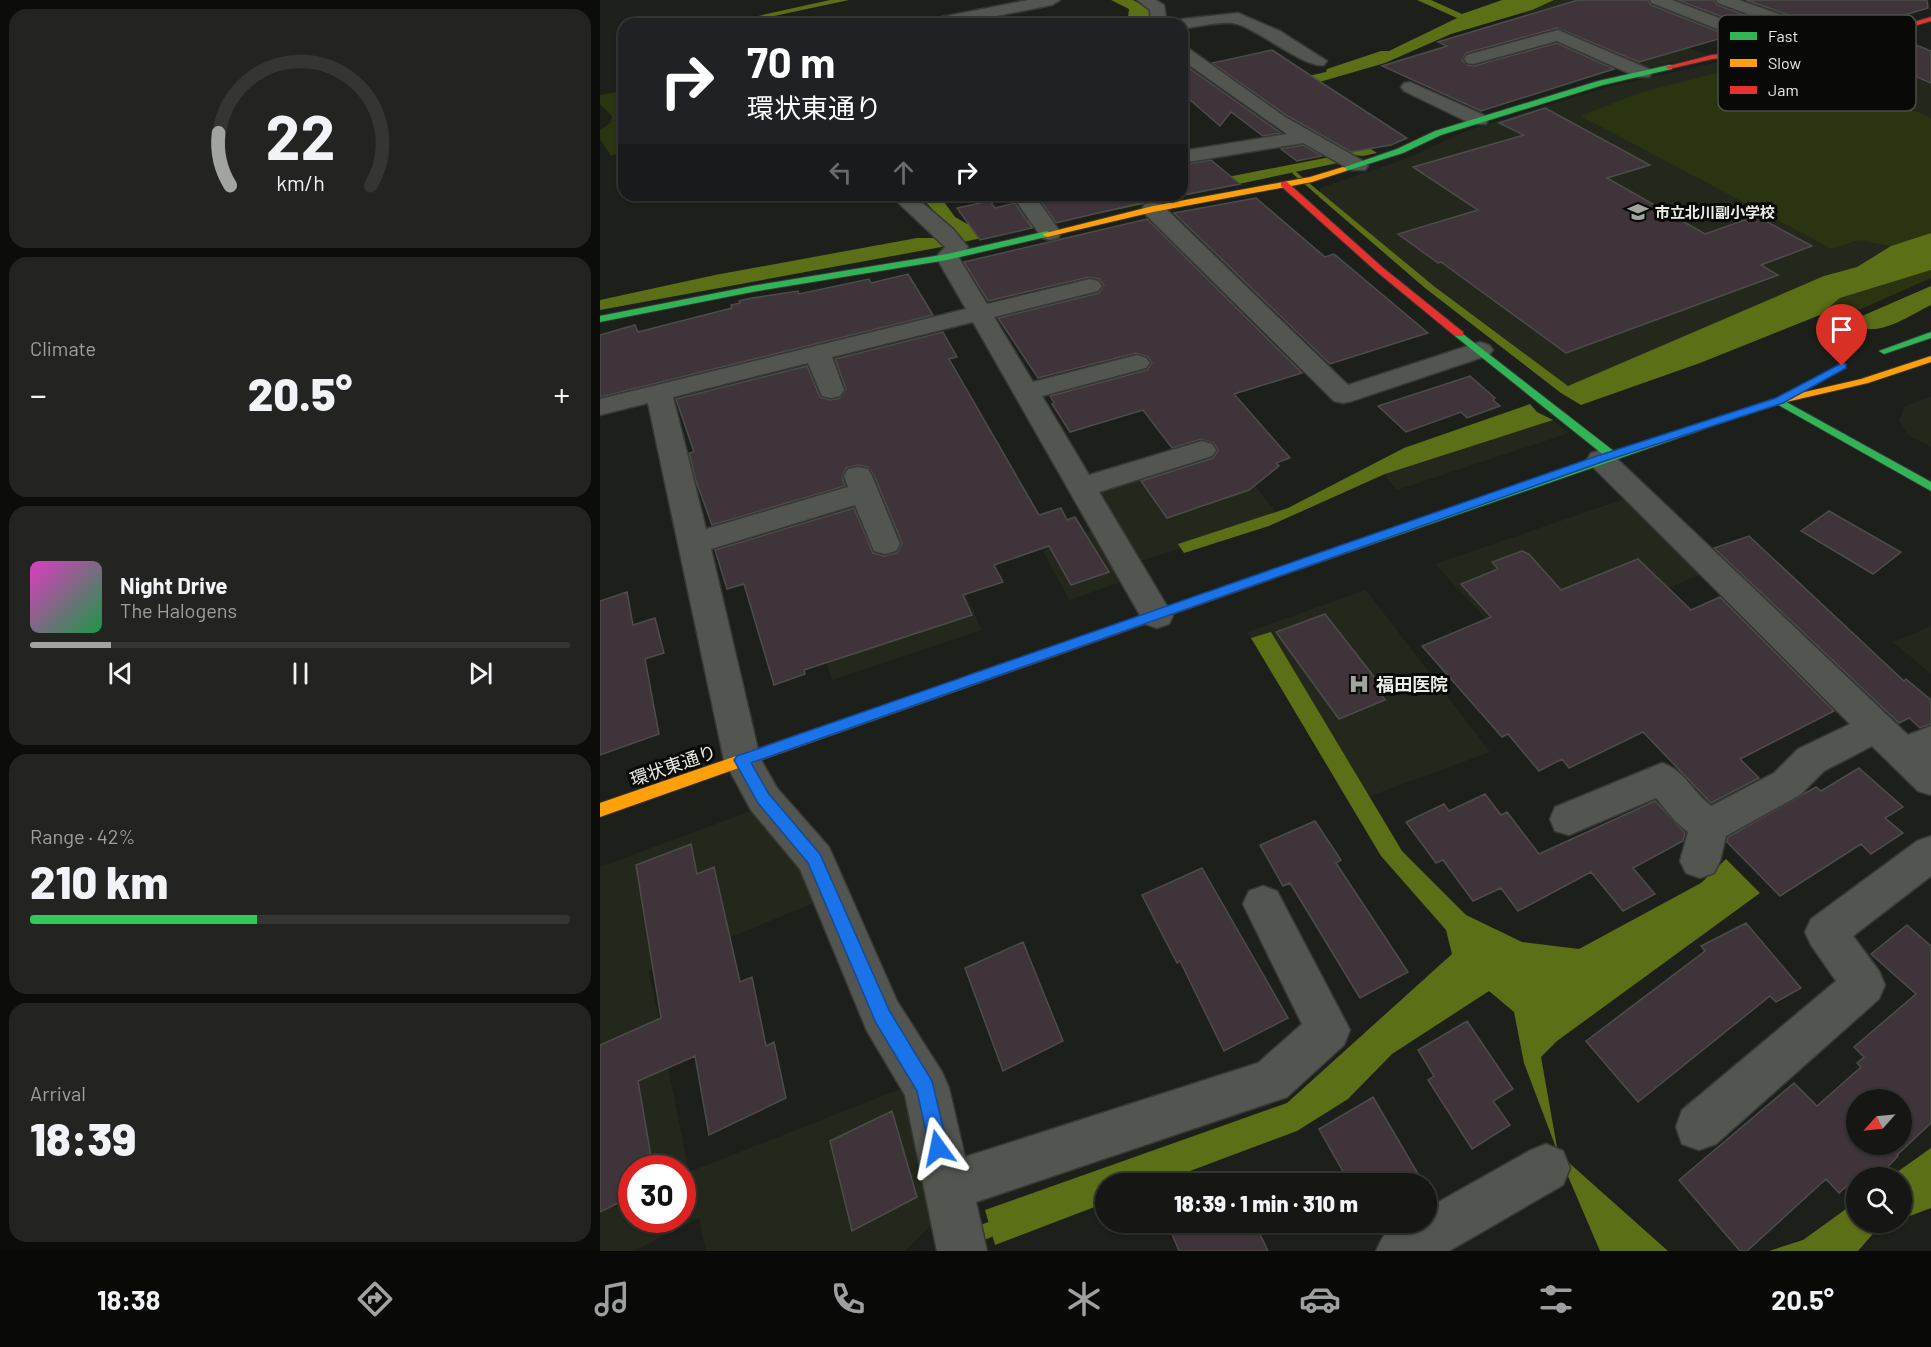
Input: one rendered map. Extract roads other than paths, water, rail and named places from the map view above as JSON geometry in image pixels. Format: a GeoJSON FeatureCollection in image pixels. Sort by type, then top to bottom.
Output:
{"type":"FeatureCollection","features":[{"type":"Feature","properties":{"kind":"street"},"geometry":{"type":"LineString","coordinates":[[962,18],[1052,0]]}},
{"type":"Feature","properties":{"kind":"street"},"geometry":{"type":"LineString","coordinates":[[1145,0],[1158,8],[1159,18]]}},
{"type":"Feature","properties":{"kind":"street"},"geometry":{"type":"LineString","coordinates":[[1658,0],[1718,23]]}},
{"type":"Feature","properties":{"kind":"street"},"geometry":{"type":"LineString","coordinates":[[1724,0],[1766,15]]}},
{"type":"Feature","properties":{"kind":"street"},"geometry":{"type":"LineString","coordinates":[[1188,23],[1238,18],[1274,35],[1318,62]]}},
{"type":"Feature","properties":{"kind":"street"},"geometry":{"type":"LineString","coordinates":[[1916,23],[1931,19]]}},
{"type":"Feature","properties":{"kind":"street"},"geometry":{"type":"LineString","coordinates":[[1473,59],[1558,35],[1643,73]]}},
{"type":"Feature","properties":{"kind":"street"},"geometry":{"type":"LineString","coordinates":[[600,320],[951,247],[1045,225],[1153,210],[1312,179],[1348,161],[1400,152],[1438,133],[1601,83],[1718,56]]}},
{"type":"Feature","properties":{"kind":"street"},"geometry":{"type":"LineString","coordinates":[[1188,58],[1278,121],[1348,161]]}},
{"type":"Feature","properties":{"kind":"street"},"geometry":{"type":"LineString","coordinates":[[1410,87],[1479,120]]}},
{"type":"Feature","properties":{"kind":"street"},"geometry":{"type":"LineString","coordinates":[[1188,156],[1306,137]]}},
{"type":"Feature","properties":{"kind":"street"},"geometry":{"type":"LineString","coordinates":[[1288,183],[1379,269],[1562,415],[1876,727],[1917,746],[1931,780]]}},
{"type":"Feature","properties":{"kind":"street"},"geometry":{"type":"LineString","coordinates":[[907,201],[937,229],[951,247],[981,314],[1157,616]]}},
{"type":"Feature","properties":{"kind":"street"},"geometry":{"type":"LineString","coordinates":[[1027,201],[1045,225]]}},
{"type":"Feature","properties":{"kind":"street"},"geometry":{"type":"LineString","coordinates":[[1153,210],[1343,395],[1480,350]]}},
{"type":"Feature","properties":{"kind":"street"},"geometry":{"type":"LineString","coordinates":[[600,407],[1090,286]]}},
{"type":"Feature","properties":{"kind":"street"},"geometry":{"type":"LineString","coordinates":[[1875,354],[1931,335]]}},
{"type":"Feature","properties":{"kind":"street"},"geometry":{"type":"LineString","coordinates":[[818,354],[831,390]]}},
{"type":"Feature","properties":{"kind":"street"},"geometry":{"type":"LineString","coordinates":[[1779,400],[1864,381],[1931,359]]}},
{"type":"Feature","properties":{"kind":"street"},"geometry":{"type":"LineString","coordinates":[[1027,392],[1137,363]]}},
{"type":"Feature","properties":{"kind":"street"},"geometry":{"type":"LineString","coordinates":[[1779,400],[1821,377]]}},
{"type":"Feature","properties":{"kind":"street"},"geometry":{"type":"LineString","coordinates":[[659,393],[742,760],[764,798],[814,859],[882,1016],[926,1088],[954,1217],[1271,1081],[1328,1030],[1263,904]]}},
{"type":"Feature","properties":{"kind":"street"},"geometry":{"type":"LineString","coordinates":[[1779,400],[1931,487]]}},
{"type":"Feature","properties":{"kind":"street","name":"環状東通り"},"geometry":{"type":"LineString","coordinates":[[600,810],[1606,457],[1779,400]]}},
{"type":"Feature","properties":{"kind":"street"},"geometry":{"type":"LineString","coordinates":[[1083,488],[1203,450]]}},
{"type":"Feature","properties":{"kind":"street"},"geometry":{"type":"LineString","coordinates":[[694,543],[861,484],[885,544]]}},
{"type":"Feature","properties":{"kind":"street"},"geometry":{"type":"LineString","coordinates":[[1569,819],[1662,778],[1688,810],[1705,843],[1787,784],[1811,760],[1876,727]]}},
{"type":"Feature","properties":{"kind":"street"},"geometry":{"type":"LineString","coordinates":[[1699,1127],[1864,985],[1826,932],[1931,853]]}},
{"type":"Feature","properties":{"kind":"street"},"geometry":{"type":"LineString","coordinates":[[1401,1251],[1546,1168]]}},
{"type":"Feature","properties":{"kind":"waterway"},"geometry":{"type":"LineString","coordinates":[[1295,173],[1319,194]]}},
{"type":"Feature","properties":{"kind":"waterway"},"geometry":{"type":"LineString","coordinates":[[1872,322],[1931,294]]}},
{"type":"Feature","properties":{"kind":"waterway"},"geometry":{"type":"LineString","coordinates":[[971,1237],[1004,1224]]}},
{"type":"Feature","properties":{"kind":"place","name":"市立北川副小学校"},"geometry":{"type":"Point","coordinates":[1638,212]}},
{"type":"Feature","properties":{"kind":"place","name":"福田医院"},"geometry":{"type":"Point","coordinates":[1359,684]}}]}
